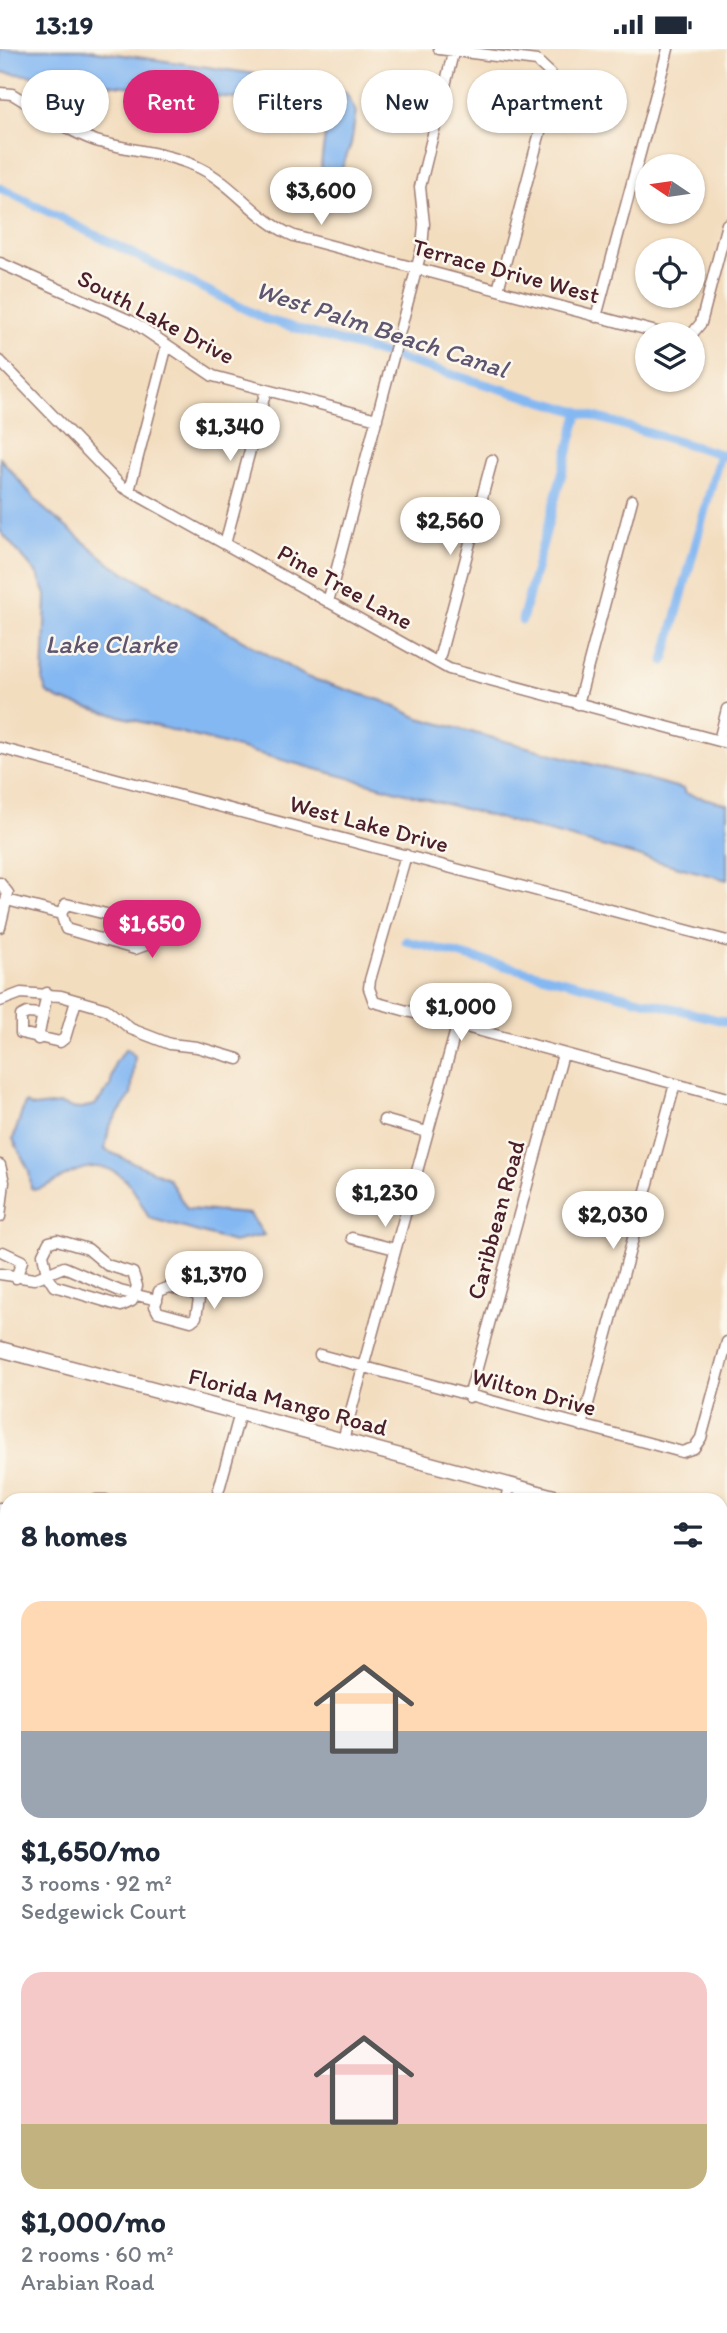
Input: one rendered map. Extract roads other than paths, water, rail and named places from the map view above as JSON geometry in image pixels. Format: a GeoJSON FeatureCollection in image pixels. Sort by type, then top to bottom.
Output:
{"type":"FeatureCollection","features":[{"type":"Feature","properties":{"kind":"street"},"geometry":{"type":"LineString","coordinates":[[439,49],[537,61],[551,74],[552,87],[498,290]]}},
{"type":"Feature","properties":{"kind":"street"},"geometry":{"type":"LineString","coordinates":[[596,317],[668,49]]}},
{"type":"Feature","properties":{"kind":"street"},"geometry":{"type":"LineString","coordinates":[[328,602],[424,236],[420,187],[454,50]]}},
{"type":"Feature","properties":{"kind":"street","name":"Terrace Drive West"},"geometry":{"type":"LineString","coordinates":[[0,93],[12,94],[84,136],[168,156],[199,167],[227,185],[257,214],[281,231],[635,327]]}},
{"type":"Feature","properties":{"kind":"street"},"geometry":{"type":"LineString","coordinates":[[701,322],[727,224]]}},
{"type":"Feature","properties":{"kind":"street","name":"South Lake Drive"},"geometry":{"type":"LineString","coordinates":[[0,263],[132,322],[213,376],[377,419]]}},
{"type":"Feature","properties":{"kind":"street"},"geometry":{"type":"LineString","coordinates":[[129,491],[167,345]]}},
{"type":"Feature","properties":{"kind":"street","name":"Pine Tree Lane"},"geometry":{"type":"LineString","coordinates":[[0,361],[121,486],[449,669],[723,742]]}},
{"type":"Feature","properties":{"kind":"street"},"geometry":{"type":"LineString","coordinates":[[225,544],[266,390]]}},
{"type":"Feature","properties":{"kind":"street"},"geometry":{"type":"LineString","coordinates":[[438,663],[492,460]]}},
{"type":"Feature","properties":{"kind":"street"},"geometry":{"type":"LineString","coordinates":[[578,703],[632,500]]}},
{"type":"Feature","properties":{"kind":"street"},"geometry":{"type":"LineString","coordinates":[[723,742],[727,709]]}},
{"type":"Feature","properties":{"kind":"street","name":"West Lake Drive"},"geometry":{"type":"LineString","coordinates":[[0,748],[727,941]]}},
{"type":"Feature","properties":{"kind":"street"},"geometry":{"type":"LineString","coordinates":[[406,855],[370,980],[371,995],[382,1006],[727,1098]]}},
{"type":"Feature","properties":{"kind":"street"},"geometry":{"type":"LineString","coordinates":[[0,883],[6,887],[7,900],[0,927]]}},
{"type":"Feature","properties":{"kind":"street"},"geometry":{"type":"LineString","coordinates":[[7,900],[61,914]]}},
{"type":"Feature","properties":{"kind":"street"},"geometry":{"type":"LineString","coordinates":[[66,904],[73,904],[146,924],[149,935],[146,945],[135,949],[66,929],[61,914],[66,904]]}},
{"type":"Feature","properties":{"kind":"street"},"geometry":{"type":"LineString","coordinates":[[0,1001],[22,993],[47,993],[76,1000],[106,1009],[131,1029],[170,1044],[197,1047],[239,1059]]}},
{"type":"Feature","properties":{"kind":"street"},"geometry":{"type":"LineString","coordinates":[[38,1039],[47,993]]}},
{"type":"Feature","properties":{"kind":"street"},"geometry":{"type":"LineString","coordinates":[[41,1014],[27,1013],[21,1016],[21,1033],[54,1043],[65,1038],[76,1000]]}},
{"type":"Feature","properties":{"kind":"street"},"geometry":{"type":"LineString","coordinates":[[343,1440],[457,1026]]}},
{"type":"Feature","properties":{"kind":"street","name":"Caribbean Road"},"geometry":{"type":"LineString","coordinates":[[469,1397],[563,1054]]}},
{"type":"Feature","properties":{"kind":"street"},"geometry":{"type":"LineString","coordinates":[[582,1426],[675,1084]]}},
{"type":"Feature","properties":{"kind":"street"},"geometry":{"type":"LineString","coordinates":[[384,1120],[428,1132]]}},
{"type":"Feature","properties":{"kind":"street"},"geometry":{"type":"LineString","coordinates":[[0,1165],[4,1175],[0,1217]]}},
{"type":"Feature","properties":{"kind":"street"},"geometry":{"type":"LineString","coordinates":[[352,1238],[395,1249]]}},
{"type":"Feature","properties":{"kind":"street"},"geometry":{"type":"LineString","coordinates":[[57,1240],[88,1249],[107,1265],[133,1273],[137,1279],[135,1294],[128,1305],[121,1306],[59,1289],[47,1275],[44,1248],[57,1240]]}},
{"type":"Feature","properties":{"kind":"street"},"geometry":{"type":"LineString","coordinates":[[3,1252],[22,1261],[16,1278]]}},
{"type":"Feature","properties":{"kind":"street"},"geometry":{"type":"LineString","coordinates":[[0,1274],[34,1279],[58,1268],[70,1268],[100,1283],[157,1300]]}},
{"type":"Feature","properties":{"kind":"street","name":"Wilton Drive"},"geometry":{"type":"LineString","coordinates":[[320,1355],[682,1453],[694,1448],[701,1438],[727,1342]]}},
{"type":"Feature","properties":{"kind":"street","name":"Florida Mango Road"},"geometry":{"type":"LineString","coordinates":[[0,1349],[343,1440],[508,1492]]}},
{"type":"Feature","properties":{"kind":"street"},"geometry":{"type":"LineString","coordinates":[[218,1493],[240,1413]]}},
{"type":"Feature","properties":{"kind":"water"},"geometry":{"type":"Polygon","coordinates":[[[0,49],[82,49],[233,71],[233,98],[219,96],[219,70],[123,70],[123,86],[109,84],[109,70],[21,70],[21,74],[0,72],[0,49]]]}},
{"type":"Feature","properties":{"kind":"water"},"geometry":{"type":"Polygon","coordinates":[[[347,95],[356,112],[351,144],[340,173],[323,184],[321,164],[325,133],[347,133],[347,95]]]}},
{"type":"Feature","properties":{"kind":"water","name":"Lake Clarke"},"geometry":{"type":"Polygon","coordinates":[[[0,458],[43,508],[112,565],[307,677],[383,701],[419,718],[684,789],[684,793],[727,804],[727,880],[60,700],[47,693],[43,682],[46,595],[38,575],[0,531],[0,458]]]}},
{"type":"Feature","properties":{"kind":"water"},"geometry":{"type":"Polygon","coordinates":[[[126,1049],[135,1056],[131,1095],[109,1127],[105,1150],[168,1178],[187,1209],[250,1214],[264,1235],[233,1242],[149,1218],[127,1182],[117,1173],[103,1168],[77,1170],[46,1186],[31,1188],[29,1171],[13,1139],[25,1103],[33,1107],[60,1104],[76,1109],[95,1105],[110,1087],[115,1063],[126,1049]]]}},
{"type":"Feature","properties":{"kind":"waterway","name":"West Palm Beach Canal"},"geometry":{"type":"LineString","coordinates":[[0,188],[265,319],[727,456]]}},
{"type":"Feature","properties":{"kind":"waterway"},"geometry":{"type":"LineString","coordinates":[[522,620],[579,411]]}},
{"type":"Feature","properties":{"kind":"waterway"},"geometry":{"type":"LineString","coordinates":[[664,661],[720,454]]}},
{"type":"Feature","properties":{"kind":"waterway"},"geometry":{"type":"LineString","coordinates":[[406,941],[727,1022]]}}]}
